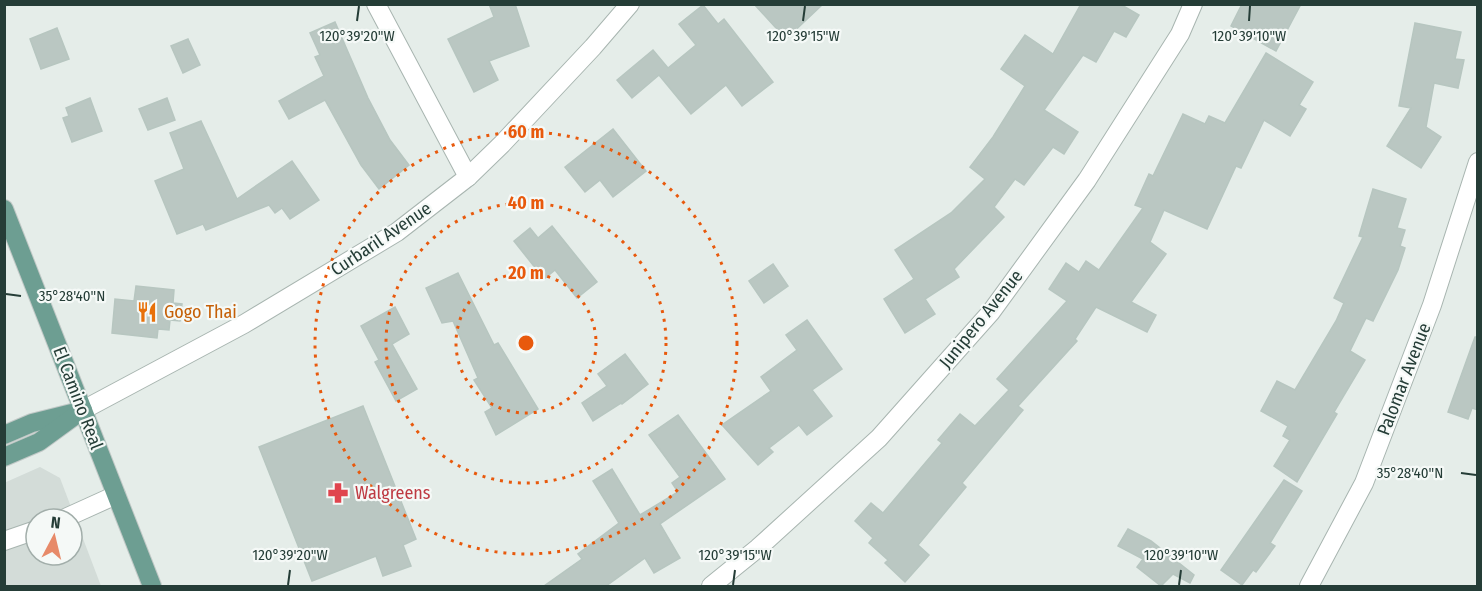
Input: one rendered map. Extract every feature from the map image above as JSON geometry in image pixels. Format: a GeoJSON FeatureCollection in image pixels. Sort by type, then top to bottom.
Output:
{"type":"FeatureCollection","features":[{"type":"Feature","properties":{"kind":"main road","name":"El Camino Real"},"geometry":{"type":"LineString","coordinates":[[4,209],[152,586]]}},
{"type":"Feature","properties":{"kind":"main road","name":"Curbaril Avenue"},"geometry":{"type":"LineString","coordinates":[[4,435],[32,423],[83,410]]}},
{"type":"Feature","properties":{"kind":"main road","name":"Curbaril Avenue"},"geometry":{"type":"LineString","coordinates":[[4,457],[39,442],[83,410]]}},
{"type":"Feature","properties":{"kind":"street"},"geometry":{"type":"LineString","coordinates":[[376,4],[468,177]]}},
{"type":"Feature","properties":{"kind":"street","name":"Curbaril Avenue"},"geometry":{"type":"LineString","coordinates":[[83,410],[244,324],[397,232],[468,177],[544,100],[630,4]]}},
{"type":"Feature","properties":{"kind":"street","name":"Junipero Avenue"},"geometry":{"type":"LineString","coordinates":[[711,586],[758,548],[879,438],[991,312],[1087,180],[1180,34],[1193,4]]}},
{"type":"Feature","properties":{"kind":"street","name":"Palomar Avenue"},"geometry":{"type":"LineString","coordinates":[[1309,586],[1364,483],[1432,305],[1478,162]]}},
{"type":"Feature","properties":{"kind":"street"},"geometry":{"type":"LineString","coordinates":[[84,509],[116,495]]}},
{"type":"Feature","properties":{"kind":"street"},"geometry":{"type":"LineString","coordinates":[[4,542],[24,534]]}},
{"type":"Feature","properties":{"kind":"shaded area"},"geometry":{"type":"Polygon","coordinates":[[[40,467],[60,478],[71,507],[24,507],[24,567],[84,567],[84,541],[101,586],[5,586],[4,483],[40,467]]]}},
{"type":"Feature","properties":{"kind":"building"},"geometry":{"type":"Polygon","coordinates":[[[489,4],[515,4],[529,46],[489,61],[498,80],[474,92],[448,39],[494,17],[489,4]]]}},
{"type":"Feature","properties":{"kind":"building"},"geometry":{"type":"Polygon","coordinates":[[[754,4],[823,4],[786,39],[754,4]]]}},
{"type":"Feature","properties":{"kind":"building"},"geometry":{"type":"Polygon","coordinates":[[[1081,4],[1120,4],[1139,15],[1126,37],[1114,31],[1096,62],[1083,55],[1044,110],[1078,132],[1064,154],[1053,147],[1024,185],[1015,179],[994,207],[1004,217],[954,269],[959,277],[925,299],[935,314],[905,333],[884,299],[914,279],[895,250],[951,213],[985,179],[970,167],[993,137],[1025,86],[1001,69],[1025,35],[1053,54],[1081,4]]]}},
{"type":"Feature","properties":{"kind":"building"},"geometry":{"type":"Polygon","coordinates":[[[1242,4],[1301,4],[1276,51],[1231,26],[1242,4]]]}},
{"type":"Feature","properties":{"kind":"building"},"geometry":{"type":"Polygon","coordinates":[[[703,5],[718,24],[724,19],[773,82],[742,106],[726,85],[691,114],[659,75],[632,98],[617,80],[653,50],[668,68],[696,45],[679,24],[703,5]]]}},
{"type":"Feature","properties":{"kind":"building"},"geometry":{"type":"Polygon","coordinates":[[[335,22],[368,98],[390,140],[409,165],[379,189],[361,165],[325,100],[289,119],[279,101],[324,76],[315,57],[320,55],[310,33],[335,22]]]}},
{"type":"Feature","properties":{"kind":"building"},"geometry":{"type":"Polygon","coordinates":[[[1415,23],[1461,32],[1455,59],[1464,60],[1458,88],[1434,83],[1426,127],[1441,137],[1421,168],[1387,146],[1411,108],[1399,106],[1415,23]]]}},
{"type":"Feature","properties":{"kind":"building"},"geometry":{"type":"Polygon","coordinates":[[[57,28],[69,59],[41,69],[30,39],[57,28]]]}},
{"type":"Feature","properties":{"kind":"building"},"geometry":{"type":"Polygon","coordinates":[[[188,39],[200,65],[183,73],[171,46],[188,39]]]}},
{"type":"Feature","properties":{"kind":"building"},"geometry":{"type":"Polygon","coordinates":[[[1266,53],[1313,82],[1299,105],[1306,109],[1290,136],[1264,120],[1241,168],[1236,166],[1207,229],[1164,210],[1150,242],[1166,254],[1131,302],[1156,315],[1147,332],[1096,307],[1075,339],[1077,341],[1018,406],[1023,410],[962,483],[966,487],[918,545],[929,555],[905,582],[885,563],[888,560],[869,543],[873,538],[855,521],[871,503],[883,513],[942,443],[938,440],[960,414],[975,426],[1009,390],[997,379],[1067,301],[1049,289],[1066,263],[1079,272],[1086,261],[1099,270],[1143,208],[1135,205],[1149,174],[1153,176],[1183,114],[1205,124],[1209,116],[1225,123],[1266,53]]]}},
{"type":"Feature","properties":{"kind":"building"},"geometry":{"type":"Polygon","coordinates":[[[90,98],[102,131],[72,142],[63,118],[69,116],[66,108],[90,98]]]}},
{"type":"Feature","properties":{"kind":"building"},"geometry":{"type":"Polygon","coordinates":[[[167,98],[175,120],[148,130],[139,109],[167,98]]]}},
{"type":"Feature","properties":{"kind":"building"},"geometry":{"type":"Polygon","coordinates":[[[201,121],[237,199],[292,161],[319,200],[290,219],[282,208],[275,213],[269,205],[206,230],[203,224],[177,234],[155,181],[184,169],[170,133],[201,121]]]}},
{"type":"Feature","properties":{"kind":"building"},"geometry":{"type":"Polygon","coordinates":[[[613,129],[646,171],[613,197],[600,180],[585,192],[565,167],[613,129]]]}},
{"type":"Feature","properties":{"kind":"building"},"geometry":{"type":"Polygon","coordinates":[[[1373,189],[1406,199],[1397,228],[1405,230],[1400,246],[1405,248],[1398,270],[1373,321],[1366,318],[1350,351],[1365,360],[1334,412],[1337,414],[1297,482],[1274,466],[1290,440],[1283,436],[1288,426],[1261,411],[1277,381],[1295,390],[1336,321],[1344,303],[1334,298],[1363,237],[1359,236],[1373,189]]]}},
{"type":"Feature","properties":{"kind":"building"},"geometry":{"type":"Polygon","coordinates":[[[552,226],[597,282],[577,298],[555,270],[544,279],[514,241],[530,228],[538,238],[552,226]]]}},
{"type":"Feature","properties":{"kind":"building"},"geometry":{"type":"Polygon","coordinates":[[[773,264],[788,286],[764,303],[749,281],[773,264]]]}},
{"type":"Feature","properties":{"kind":"building"},"geometry":{"type":"Polygon","coordinates":[[[458,273],[494,345],[498,343],[538,409],[496,435],[485,412],[492,408],[474,380],[478,378],[453,321],[442,323],[426,288],[458,273]]]}},
{"type":"Feature","properties":{"kind":"building","name":"Gogo Thai"},"geometry":{"type":"Polygon","coordinates":[[[136,286],[174,290],[173,303],[182,304],[180,321],[170,320],[169,330],[158,329],[157,338],[112,333],[115,299],[134,301],[136,286]]]}},
{"type":"Feature","properties":{"kind":"building"},"geometry":{"type":"Polygon","coordinates":[[[395,307],[409,334],[392,344],[417,389],[396,401],[375,362],[379,360],[361,326],[395,307]]]}},
{"type":"Feature","properties":{"kind":"building"},"geometry":{"type":"Polygon","coordinates":[[[807,320],[842,369],[812,390],[832,416],[807,435],[799,425],[769,448],[773,452],[758,465],[722,425],[771,391],[761,377],[797,350],[786,335],[807,320]]]}},
{"type":"Feature","properties":{"kind":"building"},"geometry":{"type":"Polygon","coordinates":[[[1475,337],[1478,337],[1478,410],[1472,408],[1468,419],[1448,412],[1475,337]]]}},
{"type":"Feature","properties":{"kind":"building"},"geometry":{"type":"Polygon","coordinates":[[[625,354],[648,384],[622,404],[593,421],[582,403],[607,386],[598,374],[625,354]]]}},
{"type":"Feature","properties":{"kind":"building","name":"Walgreens"},"geometry":{"type":"Polygon","coordinates":[[[363,406],[416,539],[403,545],[411,566],[383,576],[376,556],[312,581],[259,447],[363,406]]]}},
{"type":"Feature","properties":{"kind":"building"},"geometry":{"type":"Polygon","coordinates":[[[678,415],[725,479],[660,524],[680,558],[654,573],[645,558],[606,586],[544,586],[582,559],[578,554],[619,523],[593,481],[612,469],[640,515],[678,492],[672,483],[680,477],[649,435],[678,415]]]}},
{"type":"Feature","properties":{"kind":"building"},"geometry":{"type":"Polygon","coordinates":[[[1284,480],[1302,491],[1270,543],[1275,546],[1256,572],[1253,570],[1242,585],[1221,570],[1284,480]]]}},
{"type":"Feature","properties":{"kind":"building"},"geometry":{"type":"Polygon","coordinates":[[[1128,529],[1151,541],[1194,575],[1190,583],[1173,574],[1161,586],[1137,567],[1143,559],[1118,546],[1128,529]]]}},
{"type":"Feature","properties":{"kind":"place","name":"Gogo Thai"},"geometry":{"type":"Point","coordinates":[147,312]}},
{"type":"Feature","properties":{"kind":"place","name":"Walgreens"},"geometry":{"type":"Point","coordinates":[338,493]}}]}
